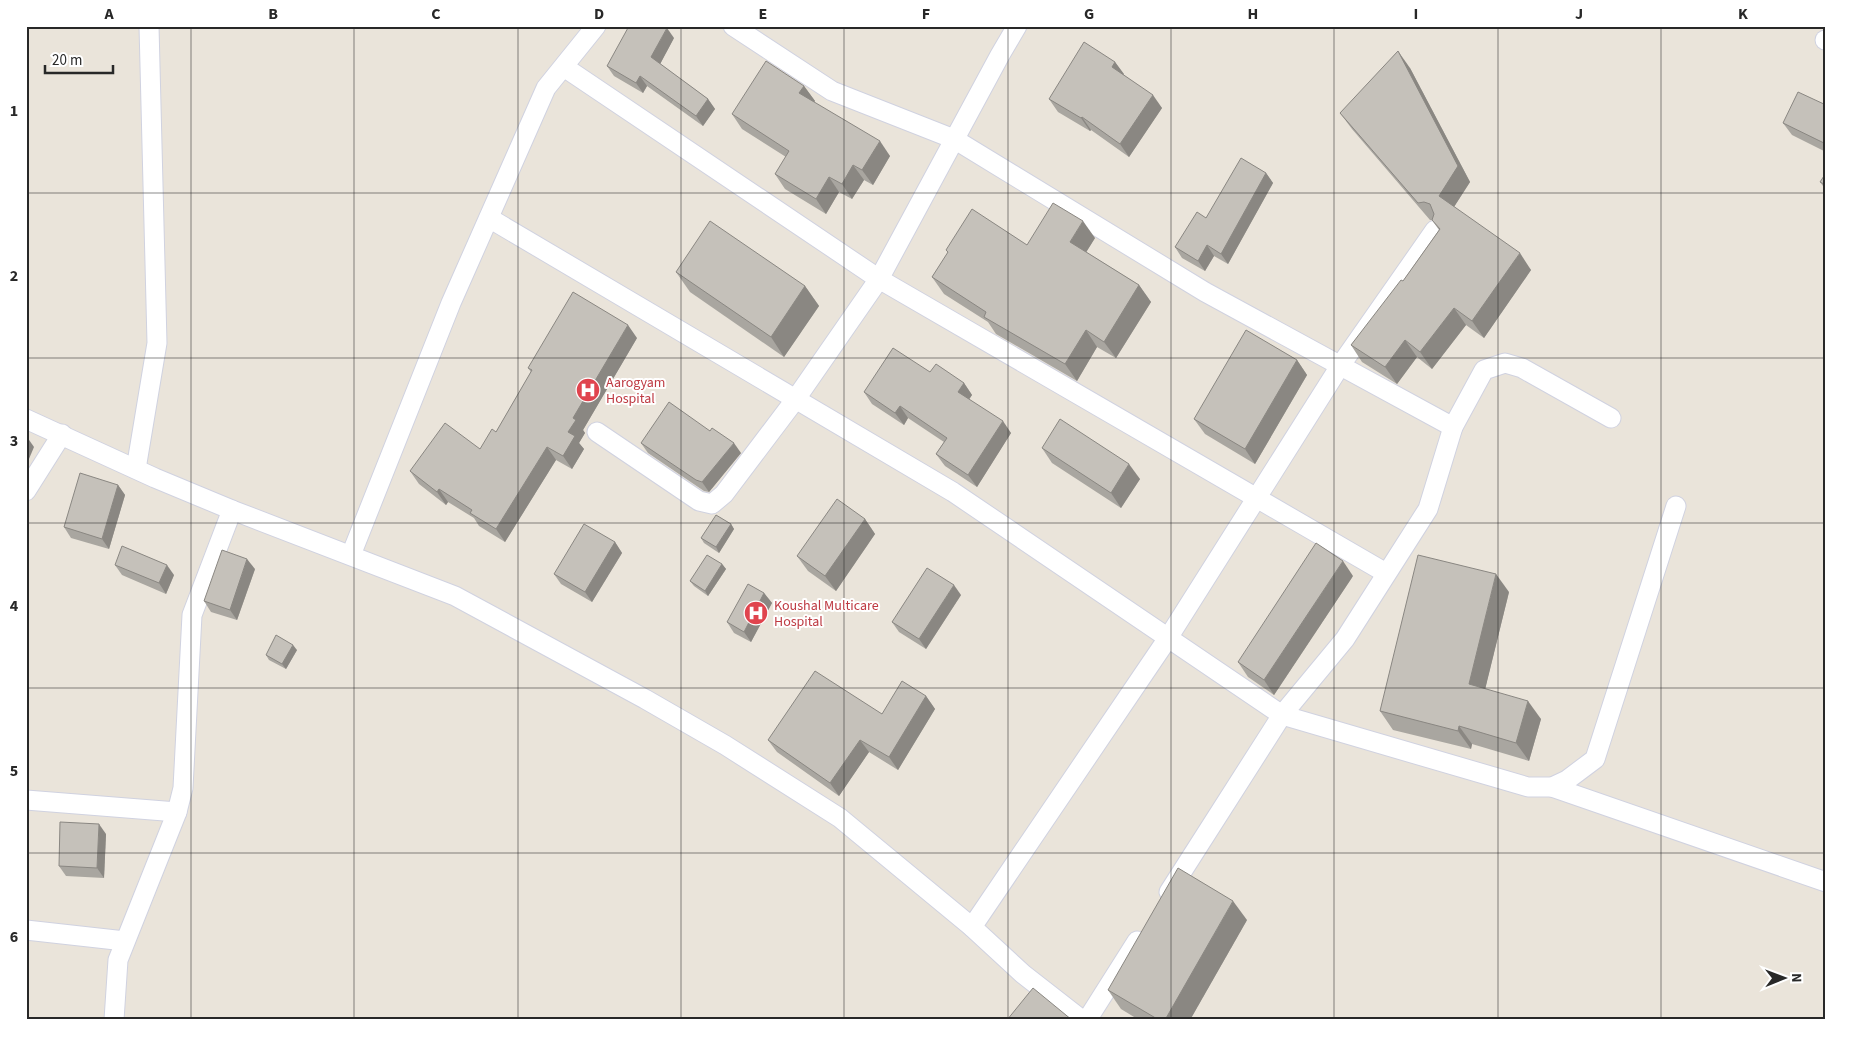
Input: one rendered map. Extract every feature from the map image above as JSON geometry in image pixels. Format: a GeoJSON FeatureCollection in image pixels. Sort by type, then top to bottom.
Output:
{"type":"FeatureCollection","features":[{"type":"Feature","properties":{"kind":"street"},"geometry":{"type":"LineString","coordinates":[[136,469],[157,343],[149,26]]}},
{"type":"Feature","properties":{"kind":"street"},"geometry":{"type":"LineString","coordinates":[[351,555],[451,303],[546,88],[596,26]]}},
{"type":"Feature","properties":{"kind":"street"},"geometry":{"type":"LineString","coordinates":[[733,26],[832,91],[954,139],[1205,292],[1453,427]]}},
{"type":"Feature","properties":{"kind":"street"},"geometry":{"type":"LineString","coordinates":[[597,432],[699,501],[712,504],[724,494],[796,400],[879,279],[1017,26]]}},
{"type":"Feature","properties":{"kind":"street"},"geometry":{"type":"LineString","coordinates":[[564,67],[879,279],[1386,573]]}},
{"type":"Feature","properties":{"kind":"street"},"geometry":{"type":"LineString","coordinates":[[489,218],[953,492],[1282,716],[1528,787],[1552,787],[1826,882]]}},
{"type":"Feature","properties":{"kind":"street"},"geometry":{"type":"LineString","coordinates":[[972,927],[1168,638],[1340,366],[1435,230]]}},
{"type":"Feature","properties":{"kind":"street"},"geometry":{"type":"LineString","coordinates":[[1161,905],[1282,716],[1345,639],[1428,509],[1453,427],[1484,370],[1506,363],[1522,368],[1611,418]]}},
{"type":"Feature","properties":{"kind":"street"},"geometry":{"type":"LineString","coordinates":[[26,419],[232,510],[455,596],[725,745],[840,818],[972,927],[1023,974],[1082,1020]]}},
{"type":"Feature","properties":{"kind":"street"},"geometry":{"type":"LineString","coordinates":[[26,491],[62,434]]}},
{"type":"Feature","properties":{"kind":"street"},"geometry":{"type":"LineString","coordinates":[[1552,787],[1567,780],[1595,759],[1676,506]]}},
{"type":"Feature","properties":{"kind":"street"},"geometry":{"type":"LineString","coordinates":[[114,1020],[118,960],[177,812],[183,788],[192,615],[232,510]]}},
{"type":"Feature","properties":{"kind":"street"},"geometry":{"type":"LineString","coordinates":[[26,800],[177,812]]}},
{"type":"Feature","properties":{"kind":"street"},"geometry":{"type":"LineString","coordinates":[[1087,1020],[1145,929]]}},
{"type":"Feature","properties":{"kind":"street"},"geometry":{"type":"LineString","coordinates":[[26,930],[125,941]]}},
{"type":"Feature","properties":{"kind":"building"},"geometry":{"type":"Polygon","coordinates":[[[629,26],[664,26],[667,28],[651,57],[708,99],[696,116],[640,76],[636,83],[607,66],[629,26]]]}},
{"type":"Feature","properties":{"kind":"building"},"geometry":{"type":"Polygon","coordinates":[[[1084,42],[1115,62],[1112,67],[1153,95],[1120,144],[1082,117],[1049,99],[1084,42]]]}},
{"type":"Feature","properties":{"kind":"building"},"geometry":{"type":"Polygon","coordinates":[[[1398,51],[1458,166],[1439,196],[1520,253],[1472,321],[1454,308],[1420,352],[1405,340],[1385,367],[1351,345],[1401,280],[1403,281],[1440,229],[1432,220],[1434,214],[1430,204],[1418,203],[1340,113],[1398,51]]]}},
{"type":"Feature","properties":{"kind":"building"},"geometry":{"type":"Polygon","coordinates":[[[766,61],[804,86],[799,93],[880,141],[862,170],[853,165],[842,184],[829,177],[816,199],[775,174],[789,151],[732,114],[766,61]]]}},
{"type":"Feature","properties":{"kind":"building"},"geometry":{"type":"Polygon","coordinates":[[[1798,92],[1826,105],[1826,144],[1783,123],[1798,92]]]}},
{"type":"Feature","properties":{"kind":"building"},"geometry":{"type":"Polygon","coordinates":[[[1241,158],[1266,173],[1221,254],[1207,245],[1198,261],[1175,247],[1197,212],[1206,218],[1241,158]]]}},
{"type":"Feature","properties":{"kind":"building"},"geometry":{"type":"Polygon","coordinates":[[[1826,173],[1826,185],[1820,182],[1826,173]]]}},
{"type":"Feature","properties":{"kind":"building"},"geometry":{"type":"Polygon","coordinates":[[[1053,203],[1083,221],[1070,242],[1139,285],[1104,342],[1086,330],[1065,364],[984,317],[986,312],[932,277],[948,252],[946,250],[972,209],[1027,245],[1053,203]]]}},
{"type":"Feature","properties":{"kind":"building"},"geometry":{"type":"Polygon","coordinates":[[[710,221],[805,286],[771,337],[676,272],[710,221]]]}},
{"type":"Feature","properties":{"kind":"building"},"geometry":{"type":"Polygon","coordinates":[[[573,292],[628,325],[573,418],[576,420],[568,432],[575,436],[563,456],[547,447],[496,529],[470,513],[472,510],[439,489],[437,492],[410,471],[445,423],[480,449],[492,429],[496,432],[532,370],[528,368],[573,292]]]}},
{"type":"Feature","properties":{"kind":"building"},"geometry":{"type":"Polygon","coordinates":[[[1246,330],[1297,360],[1245,449],[1194,419],[1246,330]]]}},
{"type":"Feature","properties":{"kind":"building"},"geometry":{"type":"Polygon","coordinates":[[[893,348],[930,372],[936,364],[964,383],[958,392],[1003,421],[968,475],[936,454],[947,438],[900,406],[895,413],[864,392],[893,348]]]}},
{"type":"Feature","properties":{"kind":"building"},"geometry":{"type":"Polygon","coordinates":[[[669,402],[710,431],[712,428],[734,443],[702,482],[696,480],[641,443],[669,402]]]}},
{"type":"Feature","properties":{"kind":"building"},"geometry":{"type":"Polygon","coordinates":[[[1060,419],[1129,464],[1111,493],[1042,448],[1060,419]]]}},
{"type":"Feature","properties":{"kind":"building"},"geometry":{"type":"Polygon","coordinates":[[[80,473],[118,485],[102,539],[64,527],[80,473]]]}},
{"type":"Feature","properties":{"kind":"building"},"geometry":{"type":"Polygon","coordinates":[[[837,499],[865,519],[825,576],[797,556],[837,499]]]}},
{"type":"Feature","properties":{"kind":"building"},"geometry":{"type":"Polygon","coordinates":[[[716,515],[731,524],[716,547],[701,538],[716,515]]]}},
{"type":"Feature","properties":{"kind":"building"},"geometry":{"type":"Polygon","coordinates":[[[584,524],[615,542],[585,592],[554,574],[584,524]]]}},
{"type":"Feature","properties":{"kind":"building"},"geometry":{"type":"Polygon","coordinates":[[[1316,543],[1343,561],[1264,680],[1238,662],[1316,543]]]}},
{"type":"Feature","properties":{"kind":"building"},"geometry":{"type":"Polygon","coordinates":[[[122,546],[167,565],[159,583],[115,565],[122,546]]]}},
{"type":"Feature","properties":{"kind":"building"},"geometry":{"type":"Polygon","coordinates":[[[222,550],[247,559],[230,610],[204,601],[222,550]]]}},
{"type":"Feature","properties":{"kind":"building"},"geometry":{"type":"Polygon","coordinates":[[[707,555],[722,564],[705,591],[690,581],[707,555]]]}},
{"type":"Feature","properties":{"kind":"building"},"geometry":{"type":"Polygon","coordinates":[[[1418,555],[1496,574],[1469,684],[1528,701],[1516,743],[1459,726],[1458,731],[1380,711],[1418,555]]]}},
{"type":"Feature","properties":{"kind":"building"},"geometry":{"type":"Polygon","coordinates":[[[927,568],[954,585],[919,639],[892,622],[927,568]]]}},
{"type":"Feature","properties":{"kind":"building"},"geometry":{"type":"Polygon","coordinates":[[[748,584],[764,593],[744,632],[727,622],[748,584]]]}},
{"type":"Feature","properties":{"kind":"building"},"geometry":{"type":"Polygon","coordinates":[[[276,635],[293,645],[282,664],[266,655],[276,635]]]}},
{"type":"Feature","properties":{"kind":"building"},"geometry":{"type":"Polygon","coordinates":[[[815,671],[882,714],[902,681],[926,696],[889,757],[860,740],[830,783],[768,740],[815,671]]]}},
{"type":"Feature","properties":{"kind":"building"},"geometry":{"type":"Polygon","coordinates":[[[60,822],[99,824],[97,868],[59,866],[60,822]]]}},
{"type":"Feature","properties":{"kind":"building"},"geometry":{"type":"Polygon","coordinates":[[[1178,868],[1233,901],[1165,1020],[1159,1020],[1108,990],[1178,868]]]}},
{"type":"Feature","properties":{"kind":"building"},"geometry":{"type":"Polygon","coordinates":[[[1033,988],[1072,1020],[1007,1020],[1033,988]]]}},
{"type":"Feature","properties":{"kind":"place","name":"Aarogyam Hospital"},"geometry":{"type":"Point","coordinates":[588,390]}},
{"type":"Feature","properties":{"kind":"place","name":"Koushal Multicare Hospital"},"geometry":{"type":"Point","coordinates":[756,613]}}]}
